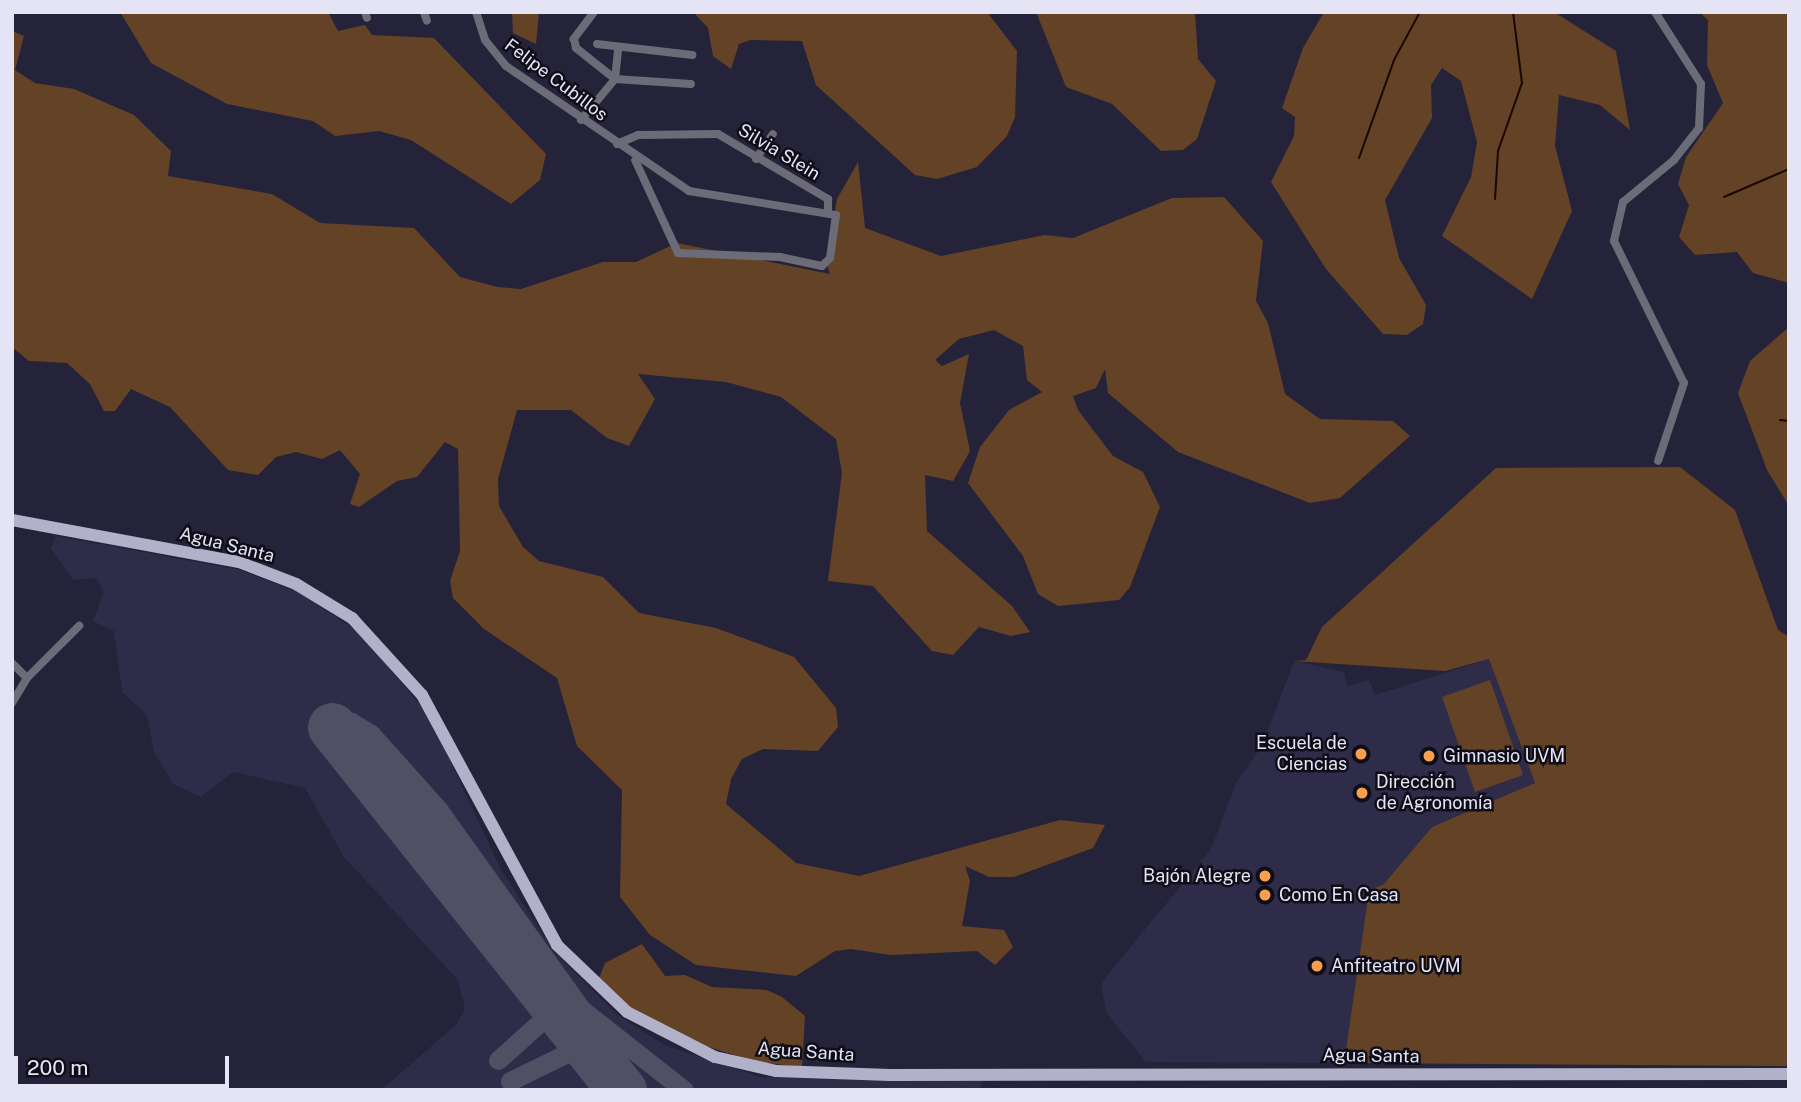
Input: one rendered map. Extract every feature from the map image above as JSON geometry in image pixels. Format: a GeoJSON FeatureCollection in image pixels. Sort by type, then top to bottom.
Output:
{"type":"FeatureCollection","features":[{"type":"Feature","properties":{"kind":"main road","name":"Agua Santa"},"geometry":{"type":"LineString","coordinates":[[12,520],[239,562],[296,584],[352,618],[422,695],[557,945],[626,1012],[715,1057],[776,1071],[890,1075],[1789,1076]]}},
{"type":"Feature","properties":{"kind":"street","name":"Felipe Cubillos"},"geometry":{"type":"LineString","coordinates":[[476,12],[500,60],[617,144],[635,160]]}},
{"type":"Feature","properties":{"kind":"street"},"geometry":{"type":"LineString","coordinates":[[594,12],[574,39],[576,48],[615,79],[691,84]]}},
{"type":"Feature","properties":{"kind":"street"},"geometry":{"type":"LineString","coordinates":[[1655,12],[1701,84],[1699,128],[1674,160],[1623,202],[1614,241],[1684,383],[1658,461]]}},
{"type":"Feature","properties":{"kind":"street"},"geometry":{"type":"LineString","coordinates":[[597,44],[618,49],[692,55]]}},
{"type":"Feature","properties":{"kind":"street"},"geometry":{"type":"LineString","coordinates":[[581,120],[615,79],[618,49]]}},
{"type":"Feature","properties":{"kind":"street","name":"Silvia Slein"},"geometry":{"type":"LineString","coordinates":[[617,144],[638,135],[718,134],[756,159],[828,198],[828,212]]}},
{"type":"Feature","properties":{"kind":"street"},"geometry":{"type":"LineString","coordinates":[[756,159],[773,134]]}},
{"type":"Feature","properties":{"kind":"street"},"geometry":{"type":"LineString","coordinates":[[635,160],[689,191],[836,215],[830,258],[821,266],[780,257],[678,253],[635,160]]}},
{"type":"Feature","properties":{"kind":"street"},"geometry":{"type":"LineString","coordinates":[[12,704],[27,678],[79,626]]}},
{"type":"Feature","properties":{"kind":"street"},"geometry":{"type":"LineString","coordinates":[[12,663],[27,678]]}},
{"type":"Feature","properties":{"kind":"shaded area"},"geometry":{"type":"Polygon","coordinates":[[[120,12],[328,12],[338,31],[365,25],[372,35],[434,38],[546,154],[540,180],[511,204],[411,140],[379,131],[335,136],[313,121],[227,104],[151,63],[120,12]]]}},
{"type":"Feature","properties":{"kind":"shaded area"},"geometry":{"type":"Polygon","coordinates":[[[512,12],[539,12],[536,44],[513,33],[512,12]]]}},
{"type":"Feature","properties":{"kind":"shaded area"},"geometry":{"type":"Polygon","coordinates":[[[693,12],[987,12],[1017,51],[1015,117],[1007,136],[977,167],[937,179],[915,175],[816,85],[802,41],[750,40],[739,44],[731,69],[713,56],[708,28],[693,12]]]}},
{"type":"Feature","properties":{"kind":"shaded area"},"geometry":{"type":"Polygon","coordinates":[[[1036,12],[1195,12],[1198,59],[1216,81],[1197,139],[1183,150],[1161,151],[1112,104],[1066,87],[1036,12]]]}},
{"type":"Feature","properties":{"kind":"shaded area"},"geometry":{"type":"Polygon","coordinates":[[[1324,12],[1554,12],[1616,51],[1630,130],[1600,105],[1559,95],[1555,146],[1572,211],[1532,299],[1442,236],[1471,177],[1477,142],[1461,81],[1442,68],[1431,85],[1432,118],[1385,200],[1399,258],[1426,305],[1423,324],[1407,335],[1383,334],[1326,269],[1271,182],[1294,136],[1295,117],[1282,108],[1303,48],[1324,12]]]}},
{"type":"Feature","properties":{"kind":"shaded area"},"geometry":{"type":"Polygon","coordinates":[[[1699,12],[1789,12],[1789,283],[1753,273],[1737,252],[1695,255],[1679,237],[1689,205],[1678,184],[1686,157],[1723,103],[1707,65],[1708,20],[1699,12]]]}},
{"type":"Feature","properties":{"kind":"shaded area"},"geometry":{"type":"Polygon","coordinates":[[[12,31],[24,36],[15,70],[35,83],[74,89],[134,115],[171,151],[168,176],[272,194],[320,223],[414,228],[460,277],[497,287],[521,289],[603,262],[636,262],[677,243],[830,274],[826,262],[837,199],[858,162],[865,228],[941,256],[1045,235],[1073,238],[1172,198],[1224,197],[1263,241],[1256,301],[1268,323],[1285,394],[1320,419],[1393,421],[1410,436],[1340,498],[1310,503],[1178,452],[1108,393],[1105,369],[1096,388],[1073,396],[1078,410],[1113,456],[1143,472],[1160,507],[1130,587],[1119,600],[1058,606],[1038,594],[1023,556],[968,483],[980,447],[1009,410],[1042,392],[1027,380],[1023,346],[994,330],[959,339],[935,360],[942,366],[969,354],[960,403],[970,451],[953,481],[925,475],[927,531],[1012,606],[1030,632],[1011,636],[979,627],[953,655],[932,651],[873,586],[828,581],[842,473],[836,439],[781,397],[726,382],[638,374],[655,399],[629,446],[607,438],[571,410],[517,410],[498,479],[499,506],[523,547],[539,561],[603,577],[639,613],[716,628],[794,657],[836,708],[838,727],[818,751],[763,749],[742,759],[731,779],[726,804],[796,863],[859,876],[1060,820],[1105,825],[1093,848],[1014,877],[989,877],[965,866],[970,881],[962,926],[1004,930],[1013,947],[995,965],[977,951],[891,955],[851,949],[835,951],[796,976],[696,965],[650,935],[620,897],[622,790],[577,746],[557,678],[484,629],[453,598],[450,581],[460,551],[458,449],[445,442],[417,477],[397,481],[359,507],[350,504],[360,474],[340,450],[322,459],[296,452],[276,457],[258,475],[228,470],[170,407],[131,389],[115,411],[104,411],[90,384],[67,363],[29,361],[12,347],[12,31]]]}},
{"type":"Feature","properties":{"kind":"shaded area"},"geometry":{"type":"Polygon","coordinates":[[[1789,327],[1789,506],[1767,470],[1738,393],[1750,361],[1789,327]]]}},
{"type":"Feature","properties":{"kind":"shaded area"},"geometry":{"type":"Polygon","coordinates":[[[1680,467],[1735,510],[1778,630],[1789,637],[1789,1066],[1344,1063],[1369,891],[1384,884],[1432,827],[1535,783],[1489,659],[1445,671],[1294,661],[1306,660],[1322,627],[1496,468],[1680,467]]]}},
{"type":"Feature","properties":{"kind":"shaded area"},"geometry":{"type":"Polygon","coordinates":[[[56,536],[240,570],[299,593],[357,631],[429,715],[500,868],[553,950],[615,1013],[664,1045],[760,1077],[983,1080],[979,1090],[381,1090],[456,1025],[465,1009],[458,980],[344,857],[305,788],[233,772],[201,797],[173,784],[154,752],[147,715],[122,692],[114,631],[93,621],[104,592],[96,578],[73,580],[51,548],[56,536]]]}},
{"type":"Feature","properties":{"kind":"shaded area"},"geometry":{"type":"Polygon","coordinates":[[[1489,659],[1536,783],[1432,827],[1384,885],[1369,892],[1344,1063],[1146,1062],[1106,1012],[1101,983],[1211,849],[1236,783],[1262,746],[1294,661],[1344,672],[1347,686],[1369,680],[1375,695],[1489,659]]]}},
{"type":"Feature","properties":{"kind":"shaded area"},"geometry":{"type":"Polygon","coordinates":[[[1490,680],[1523,775],[1475,792],[1442,697],[1490,680]]]}},
{"type":"Feature","properties":{"kind":"shaded area"},"geometry":{"type":"Polygon","coordinates":[[[642,944],[665,976],[685,975],[712,987],[767,990],[782,997],[805,1016],[802,1067],[757,1062],[683,1039],[617,999],[598,981],[605,963],[642,944]]]}},
{"type":"Feature","properties":{"kind":"waterway"},"geometry":{"type":"LineString","coordinates":[[1359,158],[1394,60],[1420,12]]}},
{"type":"Feature","properties":{"kind":"waterway"},"geometry":{"type":"LineString","coordinates":[[1495,199],[1498,151],[1522,83],[1513,12]]}},
{"type":"Feature","properties":{"kind":"waterway"},"geometry":{"type":"LineString","coordinates":[[1724,197],[1789,169]]}},
{"type":"Feature","properties":{"kind":"waterway"},"geometry":{"type":"LineString","coordinates":[[1780,420],[1789,421]]}},
{"type":"Feature","properties":{"kind":"taxiway"},"geometry":{"type":"LineString","coordinates":[[332,727],[351,722],[371,734],[438,809],[581,1009],[684,1090]]}},
{"type":"Feature","properties":{"kind":"taxiway"},"geometry":{"type":"LineString","coordinates":[[498,1060],[557,1007]]}},
{"type":"Feature","properties":{"kind":"taxiway"},"geometry":{"type":"LineString","coordinates":[[510,1081],[586,1044]]}},
{"type":"Feature","properties":{"kind":"runway"},"geometry":{"type":"LineString","coordinates":[[332,727],[622,1090]]}},
{"type":"Feature","properties":{"kind":"place","name":"Escuela de Ciencias"},"geometry":{"type":"Point","coordinates":[1361,754]}},
{"type":"Feature","properties":{"kind":"place","name":"Gimnasio UVM"},"geometry":{"type":"Point","coordinates":[1429,756]}},
{"type":"Feature","properties":{"kind":"place","name":"Dirección de Agronomía"},"geometry":{"type":"Point","coordinates":[1362,793]}},
{"type":"Feature","properties":{"kind":"place","name":"Bajón Alegre"},"geometry":{"type":"Point","coordinates":[1265,876]}},
{"type":"Feature","properties":{"kind":"place","name":"Como En Casa"},"geometry":{"type":"Point","coordinates":[1265,895]}},
{"type":"Feature","properties":{"kind":"place","name":"Anfiteatro UVM"},"geometry":{"type":"Point","coordinates":[1317,966]}}]}
